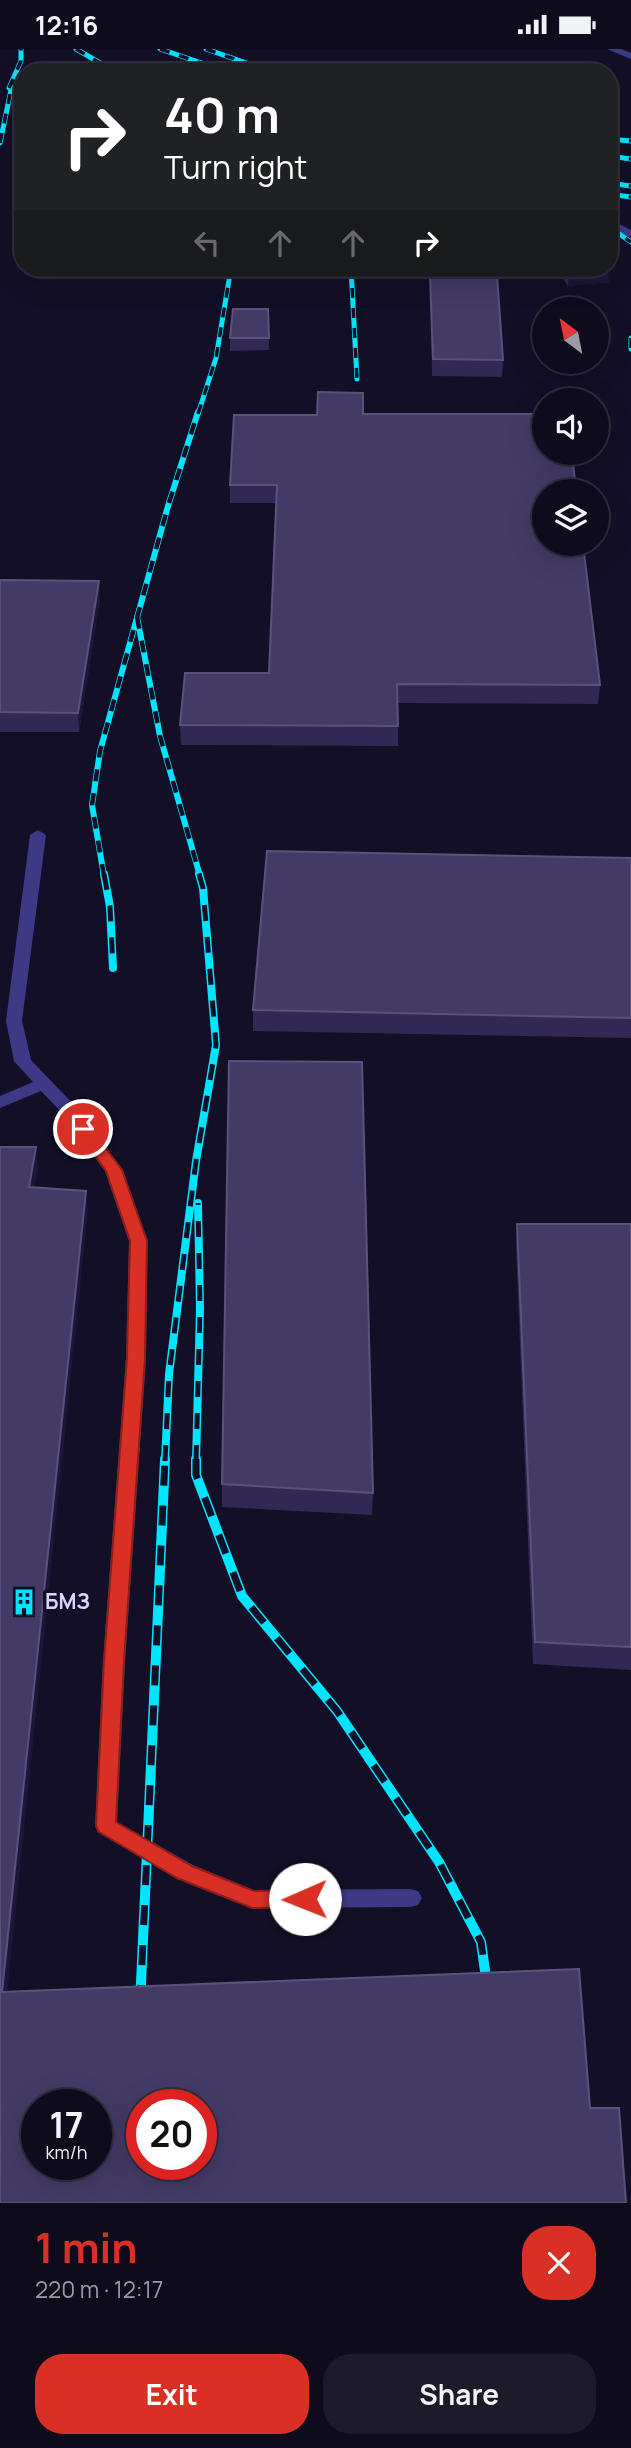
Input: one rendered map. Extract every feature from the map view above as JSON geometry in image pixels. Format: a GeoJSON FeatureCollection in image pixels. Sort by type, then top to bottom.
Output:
{"type":"FeatureCollection","features":[{"type":"Feature","properties":{"kind":"lane"},"geometry":{"type":"LineString","coordinates":[[612,49],[631,56]]}},
{"type":"Feature","properties":{"kind":"lane"},"geometry":{"type":"LineString","coordinates":[[38,835],[14,1021],[23,1061],[68,1109],[114,1170],[138,1241],[136,1358],[115,1647],[106,1826],[185,1872],[252,1899],[410,1898]]}},
{"type":"Feature","properties":{"kind":"lane"},"geometry":{"type":"LineString","coordinates":[[0,1103],[44,1083]]}},
{"type":"Feature","properties":{"kind":"building"},"geometry":{"type":"Polygon","coordinates":[[[430,277],[497,277],[503,360],[433,359],[430,277]]]}},
{"type":"Feature","properties":{"kind":"building"},"geometry":{"type":"Polygon","coordinates":[[[233,309],[268,309],[269,338],[230,338],[233,309]]]}},
{"type":"Feature","properties":{"kind":"building"},"geometry":{"type":"Polygon","coordinates":[[[318,392],[363,393],[363,414],[532,414],[532,465],[573,465],[575,479],[532,479],[532,556],[584,556],[600,685],[397,684],[398,726],[180,725],[185,673],[269,673],[277,485],[230,485],[234,415],[317,415],[318,392]]]}},
{"type":"Feature","properties":{"kind":"building"},"geometry":{"type":"Polygon","coordinates":[[[0,580],[99,581],[78,713],[0,712],[0,580]]]}},
{"type":"Feature","properties":{"kind":"building"},"geometry":{"type":"Polygon","coordinates":[[[267,851],[631,858],[631,1018],[253,1010],[267,851]]]}},
{"type":"Feature","properties":{"kind":"building"},"geometry":{"type":"Polygon","coordinates":[[[229,1061],[362,1062],[373,1493],[222,1484],[229,1061]]]}},
{"type":"Feature","properties":{"kind":"building","name":"БМЗ"},"geometry":{"type":"Polygon","coordinates":[[[0,1147],[36,1147],[29,1187],[86,1191],[2,1992],[579,1969],[590,2108],[619,2108],[626,2203],[0,2203],[0,1147]]]}},
{"type":"Feature","properties":{"kind":"building"},"geometry":{"type":"Polygon","coordinates":[[[517,1224],[631,1224],[631,1647],[535,1642],[517,1224]]]}},
{"type":"Feature","properties":{"kind":"railway"},"geometry":{"type":"LineString","coordinates":[[20,63],[21,49]]}},
{"type":"Feature","properties":{"kind":"railway"},"geometry":{"type":"LineString","coordinates":[[76,49],[100,63]]}},
{"type":"Feature","properties":{"kind":"railway"},"geometry":{"type":"LineString","coordinates":[[160,49],[201,63]]}},
{"type":"Feature","properties":{"kind":"railway"},"geometry":{"type":"LineString","coordinates":[[206,49],[246,63]]}},
{"type":"Feature","properties":{"kind":"railway"},"geometry":{"type":"LineString","coordinates":[[9,88],[14,77]]}},
{"type":"Feature","properties":{"kind":"railway"},"geometry":{"type":"LineString","coordinates":[[0,143],[13,80]]}},
{"type":"Feature","properties":{"kind":"railway"},"geometry":{"type":"LineString","coordinates":[[618,140],[631,141]]}},
{"type":"Feature","properties":{"kind":"railway"},"geometry":{"type":"LineString","coordinates":[[618,157],[631,159]]}},
{"type":"Feature","properties":{"kind":"railway"},"geometry":{"type":"LineString","coordinates":[[618,184],[631,186]]}},
{"type":"Feature","properties":{"kind":"railway"},"geometry":{"type":"LineString","coordinates":[[618,195],[631,197]]}},
{"type":"Feature","properties":{"kind":"railway"},"geometry":{"type":"LineString","coordinates":[[618,233],[631,242]]}},
{"type":"Feature","properties":{"kind":"railway"},"geometry":{"type":"LineString","coordinates":[[198,414],[216,358],[230,277]]}},
{"type":"Feature","properties":{"kind":"railway"},"geometry":{"type":"LineString","coordinates":[[351,277],[357,379]]}},
{"type":"Feature","properties":{"kind":"railway"},"geometry":{"type":"LineString","coordinates":[[631,338],[631,349]]}},
{"type":"Feature","properties":{"kind":"railway"},"geometry":{"type":"LineString","coordinates":[[137,617],[198,412]]}},
{"type":"Feature","properties":{"kind":"railway"},"geometry":{"type":"LineString","coordinates":[[104,876],[92,805],[100,751],[137,617]]}},
{"type":"Feature","properties":{"kind":"railway"},"geometry":{"type":"LineString","coordinates":[[137,617],[160,736],[200,876]]}},
{"type":"Feature","properties":{"kind":"railway"},"geometry":{"type":"LineString","coordinates":[[104,874],[110,907],[113,968]]}},
{"type":"Feature","properties":{"kind":"railway"},"geometry":{"type":"LineString","coordinates":[[165,1461],[169,1374],[196,1161],[216,1045],[203,888],[199,874]]}},
{"type":"Feature","properties":{"kind":"railway"},"geometry":{"type":"LineString","coordinates":[[196,1461],[200,1309],[198,1203]]}},
{"type":"Feature","properties":{"kind":"railway"},"geometry":{"type":"LineString","coordinates":[[140,2005],[165,1459]]}},
{"type":"Feature","properties":{"kind":"railway"},"geometry":{"type":"LineString","coordinates":[[196,1461],[196,1475],[242,1596],[337,1711],[439,1862],[481,1942],[488,1993]]}},
{"type":"Feature","properties":{"kind":"place","name":"БМЗ"},"geometry":{"type":"Point","coordinates":[24,1602]}},
{"type":"Feature","properties":{"kind":"route"},"geometry":{"type":"LineString","coordinates":[[83,1129],[114,1170],[138,1241],[136,1358],[114,1661],[106,1826],[185,1872],[252,1899],[305,1899]]}}]}
